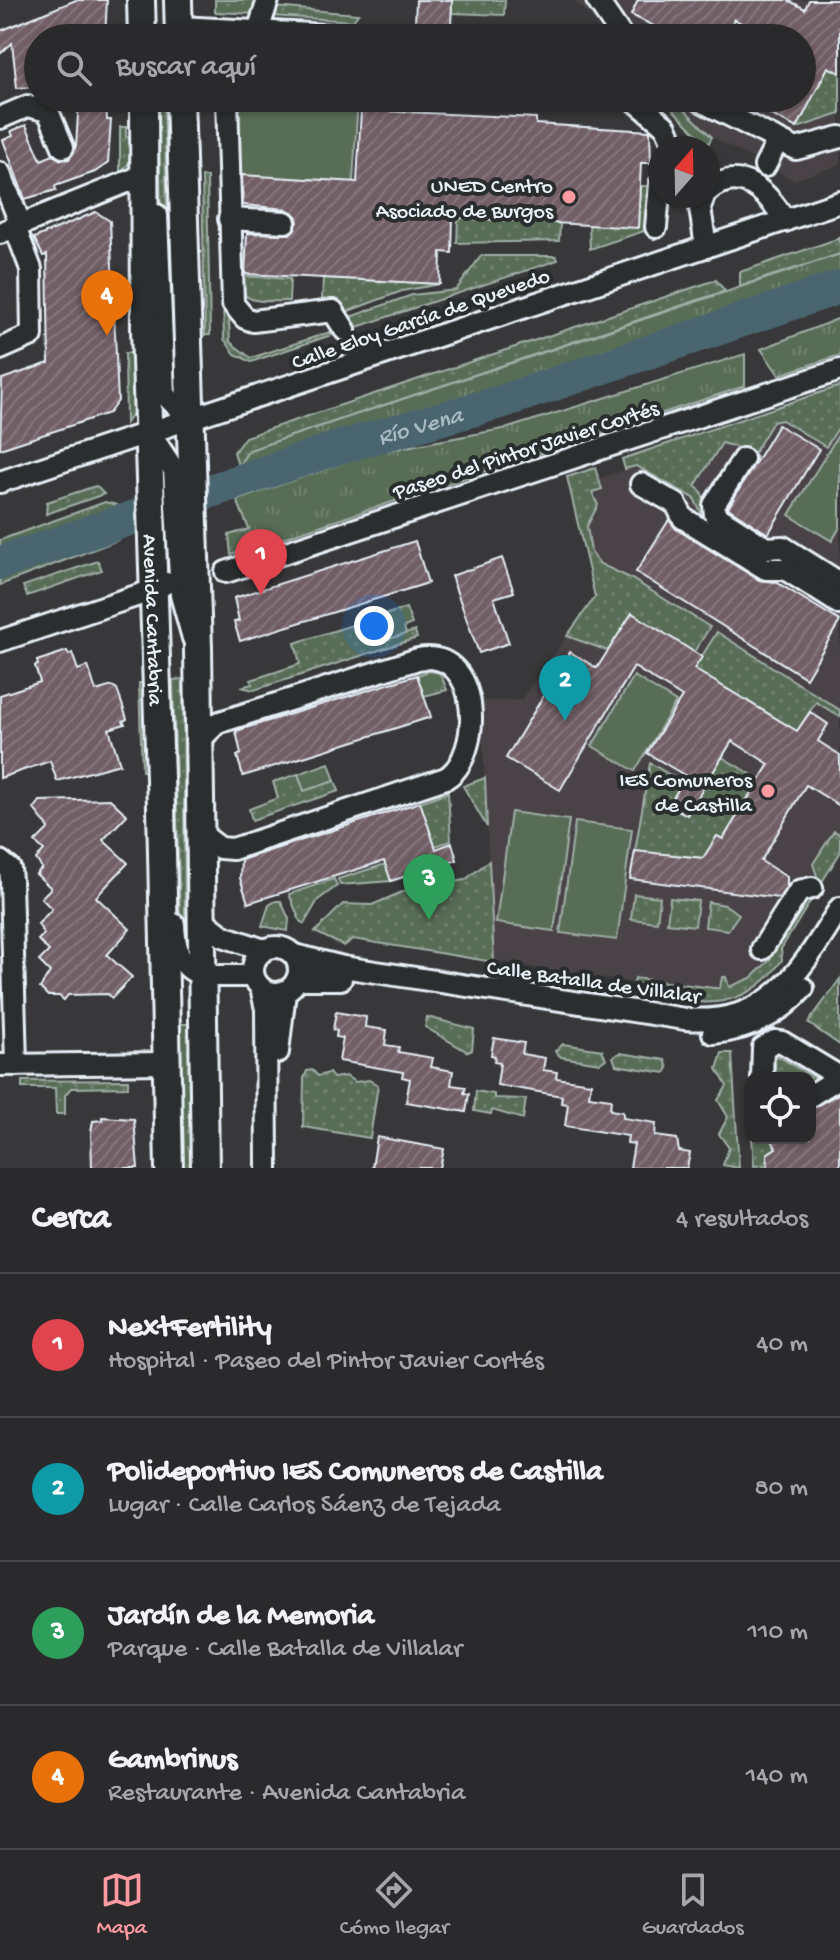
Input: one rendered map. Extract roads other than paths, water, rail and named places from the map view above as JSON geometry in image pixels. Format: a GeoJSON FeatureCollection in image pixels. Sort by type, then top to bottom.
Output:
{"type":"FeatureCollection","features":[{"type":"Feature","properties":{"kind":"main road"},"geometry":{"type":"LineString","coordinates":[[141,0],[142,24]]}},
{"type":"Feature","properties":{"kind":"main road"},"geometry":{"type":"LineString","coordinates":[[178,0],[179,24]]}},
{"type":"Feature","properties":{"kind":"main road","name":"Avenida Cantabria"},"geometry":{"type":"LineString","coordinates":[[144,112],[149,432],[169,1168]]}},
{"type":"Feature","properties":{"kind":"main road","name":"Avenida Cantabria"},"geometry":{"type":"LineString","coordinates":[[180,112],[190,420],[185,482],[186,516],[195,548],[198,648],[205,1168]]}},
{"type":"Feature","properties":{"kind":"street"},"geometry":{"type":"LineString","coordinates":[[260,24],[268,0]]}},
{"type":"Feature","properties":{"kind":"street"},"geometry":{"type":"LineString","coordinates":[[597,0],[613,24]]}},
{"type":"Feature","properties":{"kind":"street"},"geometry":{"type":"LineString","coordinates":[[0,118],[24,108]]}},
{"type":"Feature","properties":{"kind":"street"},"geometry":{"type":"LineString","coordinates":[[48,112],[63,147]]}},
{"type":"Feature","properties":{"kind":"street"},"geometry":{"type":"LineString","coordinates":[[227,112],[230,293],[238,312],[245,318],[262,321],[330,310],[345,330]]}},
{"type":"Feature","properties":{"kind":"street"},"geometry":{"type":"LineString","coordinates":[[648,112],[666,127],[670,136]]}},
{"type":"Feature","properties":{"kind":"street"},"geometry":{"type":"LineString","coordinates":[[723,112],[796,149],[840,137]]}},
{"type":"Feature","properties":{"kind":"street"},"geometry":{"type":"LineString","coordinates":[[765,166],[778,140]]}},
{"type":"Feature","properties":{"kind":"street"},"geometry":{"type":"LineString","coordinates":[[0,173],[12,228],[31,269],[32,335],[0,349]]}},
{"type":"Feature","properties":{"kind":"street"},"geometry":{"type":"LineString","coordinates":[[720,181],[734,178],[765,193],[785,221]]}},
{"type":"Feature","properties":{"kind":"street"},"geometry":{"type":"LineString","coordinates":[[12,228],[144,181]]}},
{"type":"Feature","properties":{"kind":"street","name":"Avenida Cantabria"},"geometry":{"type":"LineString","coordinates":[[144,181],[157,215],[164,394],[172,406],[190,420]]}},
{"type":"Feature","properties":{"kind":"street","name":"Calle Eloy García de Quevedo"},"geometry":{"type":"LineString","coordinates":[[0,482],[840,202]]}},
{"type":"Feature","properties":{"kind":"street"},"geometry":{"type":"LineString","coordinates":[[656,227],[658,208]]}},
{"type":"Feature","properties":{"kind":"street"},"geometry":{"type":"LineString","coordinates":[[700,208],[706,247]]}},
{"type":"Feature","properties":{"kind":"street"},"geometry":{"type":"LineString","coordinates":[[229,219],[285,222]]}},
{"type":"Feature","properties":{"kind":"street","name":"Paseo del Pintor Javier Cortés"},"geometry":{"type":"LineString","coordinates":[[226,572],[840,370]]}},
{"type":"Feature","properties":{"kind":"street","name":"Avenida Cantabria"},"geometry":{"type":"LineString","coordinates":[[149,432],[185,482]]}},
{"type":"Feature","properties":{"kind":"street"},"geometry":{"type":"LineString","coordinates":[[743,459],[714,505],[715,515],[766,548],[783,547],[840,583]]}},
{"type":"Feature","properties":{"kind":"street"},"geometry":{"type":"LineString","coordinates":[[641,484],[676,504],[683,518],[766,569],[785,569],[840,604]]}},
{"type":"Feature","properties":{"kind":"street","name":"Avenida Cantabria"},"geometry":{"type":"LineString","coordinates":[[186,516],[180,574],[185,621],[198,648]]}},
{"type":"Feature","properties":{"kind":"street"},"geometry":{"type":"LineString","coordinates":[[0,641],[154,590],[180,574],[195,548]]}},
{"type":"Feature","properties":{"kind":"street"},"geometry":{"type":"LineString","coordinates":[[198,742],[217,723],[418,659],[431,657],[450,663],[466,686],[469,746],[463,762],[446,778],[233,849],[220,848],[199,832]]}},
{"type":"Feature","properties":{"kind":"street","name":"Avenida Cantabria"},"geometry":{"type":"LineString","coordinates":[[161,808],[171,841],[177,950],[182,962],[201,976]]}},
{"type":"Feature","properties":{"kind":"street"},"geometry":{"type":"LineString","coordinates":[[0,861],[10,869],[11,880],[8,1065],[166,1063]]}},
{"type":"Feature","properties":{"kind":"street"},"geometry":{"type":"LineString","coordinates":[[762,949],[798,893],[812,888]]}},
{"type":"Feature","properties":{"kind":"street","name":"Calle Batalla de Villalar"},"geometry":{"type":"LineString","coordinates":[[294,955],[330,965],[669,1017],[712,1020],[752,1009],[786,987],[804,966],[840,908]]}},
{"type":"Feature","properties":{"kind":"street"},"geometry":{"type":"LineString","coordinates":[[200,918],[223,936],[264,950],[280,947],[294,955],[298,964],[278,1044],[278,1168]]}},
{"type":"Feature","properties":{"kind":"street","name":"Calle Batalla de Villalar"},"geometry":{"type":"LineString","coordinates":[[291,986],[342,979],[697,1033],[727,1031],[759,1022],[784,1007],[801,990],[840,929]]}},
{"type":"Feature","properties":{"kind":"street"},"geometry":{"type":"LineString","coordinates":[[264,950],[254,962],[266,1009],[267,1168]]}},
{"type":"Feature","properties":{"kind":"street"},"geometry":{"type":"LineString","coordinates":[[201,976],[257,982],[269,992],[291,986]]}},
{"type":"Feature","properties":{"kind":"street"},"geometry":{"type":"LineString","coordinates":[[759,1022],[769,1044]]}},
{"type":"Feature","properties":{"kind":"street"},"geometry":{"type":"LineString","coordinates":[[762,1072],[761,1054],[769,1044],[782,1042],[835,1074],[834,1081],[816,1092]]}},
{"type":"Feature","properties":{"kind":"waterway","name":"Río Vena"},"geometry":{"type":"LineString","coordinates":[[0,563],[337,448],[504,401],[840,287]]}},
{"type":"Feature","properties":{"kind":"place","name":"UNED Centro Asociado de Burgos"},"geometry":{"type":"Point","coordinates":[569,197]}},
{"type":"Feature","properties":{"kind":"place","name":"Gambrinus"},"geometry":{"type":"Point","coordinates":[107,336]}},
{"type":"Feature","properties":{"kind":"place","name":"NextFertility"},"geometry":{"type":"Point","coordinates":[261,595]}},
{"type":"Feature","properties":{"kind":"place","name":"Polideportivo IES Comuneros de Castilla"},"geometry":{"type":"Point","coordinates":[565,721]}},
{"type":"Feature","properties":{"kind":"place","name":"IES Comuneros de Castilla"},"geometry":{"type":"Point","coordinates":[768,791]}},
{"type":"Feature","properties":{"kind":"place","name":"Jardín de la Memoria"},"geometry":{"type":"Point","coordinates":[429,920]}}]}
